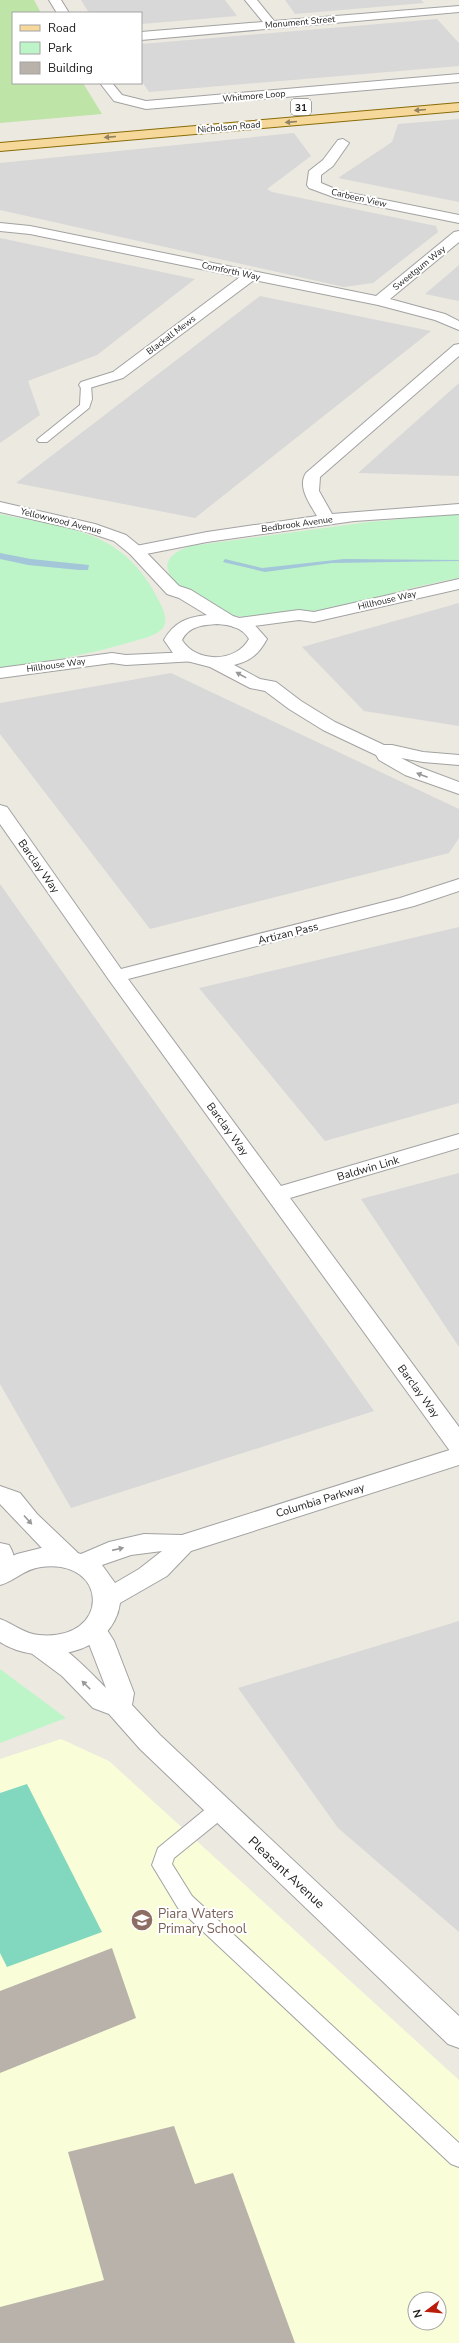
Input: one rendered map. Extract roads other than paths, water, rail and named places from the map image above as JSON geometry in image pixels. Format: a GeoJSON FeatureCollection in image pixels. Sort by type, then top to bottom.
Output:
{"type":"FeatureCollection","features":[{"type":"Feature","properties":{"kind":"main road","name":"Nicholson Road"},"geometry":{"type":"LineString","coordinates":[[0,147],[459,107]]}},
{"type":"Feature","properties":{"kind":"street"},"geometry":{"type":"LineString","coordinates":[[55,0],[62,12]]}},
{"type":"Feature","properties":{"kind":"street"},"geometry":{"type":"LineString","coordinates":[[251,0],[270,24]]}},
{"type":"Feature","properties":{"kind":"street"},"geometry":{"type":"LineString","coordinates":[[447,0],[458,11]]}},
{"type":"Feature","properties":{"kind":"street","name":"Monument Street"},"geometry":{"type":"LineString","coordinates":[[142,36],[270,24],[458,11]]}},
{"type":"Feature","properties":{"kind":"street","name":"Whitmore Loop"},"geometry":{"type":"LineString","coordinates":[[107,84],[118,98],[146,105],[459,78]]}},
{"type":"Feature","properties":{"kind":"street","name":"Carbeen View"},"geometry":{"type":"LineString","coordinates":[[343,143],[328,163],[314,174],[314,185],[336,194],[459,219]]}},
{"type":"Feature","properties":{"kind":"street","name":"Cornforth Way"},"geometry":{"type":"LineString","coordinates":[[0,227],[30,230],[378,301],[440,317],[459,326]]}},
{"type":"Feature","properties":{"kind":"street","name":"Sweetgum Way"},"geometry":{"type":"LineString","coordinates":[[378,301],[459,235]]}},
{"type":"Feature","properties":{"kind":"street","name":"Blackall Mews"},"geometry":{"type":"LineString","coordinates":[[86,385],[118,375],[251,275]]}},
{"type":"Feature","properties":{"kind":"street"},"geometry":{"type":"LineString","coordinates":[[327,520],[311,491],[312,476],[459,348]]}},
{"type":"Feature","properties":{"kind":"street","name":"Yellowwood Avenue"},"geometry":{"type":"LineString","coordinates":[[0,506],[104,531],[120,538],[136,551],[173,590],[185,594],[254,631],[258,639]]}},
{"type":"Feature","properties":{"kind":"street","name":"Bedbrook Avenue"},"geometry":{"type":"LineString","coordinates":[[136,551],[207,537],[327,520],[376,514],[459,509]]}},
{"type":"Feature","properties":{"kind":"street","name":"Hillhouse Way"},"geometry":{"type":"LineString","coordinates":[[183,626],[205,620],[234,621],[299,615],[314,617],[459,584]]}},
{"type":"Feature","properties":{"kind":"street","name":"Yellowwood Avenue"},"geometry":{"type":"LineString","coordinates":[[173,590],[170,597],[182,612],[183,626]]}},
{"type":"Feature","properties":{"kind":"street","name":"Hillhouse Way"},"geometry":{"type":"LineString","coordinates":[[258,639],[307,623],[314,617]]}},
{"type":"Feature","properties":{"kind":"street"},"geometry":{"type":"LineString","coordinates":[[183,626],[176,633],[173,640],[181,653],[190,657]]}},
{"type":"Feature","properties":{"kind":"street"},"geometry":{"type":"LineString","coordinates":[[212,661],[237,659],[249,653],[256,646],[258,639]]}},
{"type":"Feature","properties":{"kind":"street","name":"Hillhouse Way"},"geometry":{"type":"LineString","coordinates":[[112,658],[121,652],[173,640]]}},
{"type":"Feature","properties":{"kind":"street"},"geometry":{"type":"LineString","coordinates":[[249,653],[254,664],[270,678],[270,686]]}},
{"type":"Feature","properties":{"kind":"street","name":"Hillhouse Way"},"geometry":{"type":"LineString","coordinates":[[0,673],[112,658],[126,660],[190,657],[212,661]]}},
{"type":"Feature","properties":{"kind":"street"},"geometry":{"type":"LineString","coordinates":[[212,661],[256,684],[270,686],[295,705],[329,726],[381,751],[385,757],[399,765],[459,788]]}},
{"type":"Feature","properties":{"kind":"street"},"geometry":{"type":"LineString","coordinates":[[381,751],[392,750],[423,757],[459,760]]}},
{"type":"Feature","properties":{"kind":"street","name":"Barclay Way"},"geometry":{"type":"LineString","coordinates":[[0,812],[116,976],[459,1445]]}},
{"type":"Feature","properties":{"kind":"street","name":"Artizan Pass"},"geometry":{"type":"LineString","coordinates":[[116,976],[407,902],[459,885]]}},
{"type":"Feature","properties":{"kind":"street","name":"Baldwin Link"},"geometry":{"type":"LineString","coordinates":[[276,1195],[459,1141]]}},
{"type":"Feature","properties":{"kind":"street","name":"Columbia Parkway"},"geometry":{"type":"LineString","coordinates":[[75,1561],[109,1551],[164,1540],[182,1544],[459,1456]]}},
{"type":"Feature","properties":{"kind":"street"},"geometry":{"type":"LineString","coordinates":[[0,1495],[12,1499],[28,1520],[75,1561],[95,1573],[104,1585],[107,1598],[106,1609],[101,1620],[93,1629],[78,1639],[60,1645],[40,1646],[23,1643],[3,1634]]}},
{"type":"Feature","properties":{"kind":"street"},"geometry":{"type":"LineString","coordinates":[[107,1598],[150,1575],[173,1556],[182,1544]]}},
{"type":"Feature","properties":{"kind":"street"},"geometry":{"type":"LineString","coordinates":[[1,1567],[17,1564],[33,1558],[50,1556],[75,1561]]}},
{"type":"Feature","properties":{"kind":"street"},"geometry":{"type":"LineString","coordinates":[[93,1629],[101,1641],[121,1693],[118,1708]]}},
{"type":"Feature","properties":{"kind":"street","name":"Pleasant Avenue"},"geometry":{"type":"LineString","coordinates":[[40,1646],[71,1669],[102,1701],[118,1708],[150,1742],[459,2035]]}},
{"type":"Feature","properties":{"kind":"lane"},"geometry":{"type":"LineString","coordinates":[[43,440],[85,406],[87,399],[86,385]]}},
{"type":"Feature","properties":{"kind":"lane"},"geometry":{"type":"LineString","coordinates":[[220,1809],[165,1854],[162,1865],[185,1902],[459,2157]]}},
{"type":"Feature","properties":{"kind":"water"},"geometry":{"type":"Polygon","coordinates":[[[0,553],[31,559],[89,565],[88,570],[79,570],[28,565],[0,559],[0,553]]]}},
{"type":"Feature","properties":{"kind":"water"},"geometry":{"type":"Polygon","coordinates":[[[225,559],[262,568],[344,559],[459,561],[332,563],[265,572],[223,562],[225,559]]]}},
{"type":"Feature","properties":{"kind":"place","name":"Piara Waters Primary School"},"geometry":{"type":"Point","coordinates":[142,1920]}}]}
